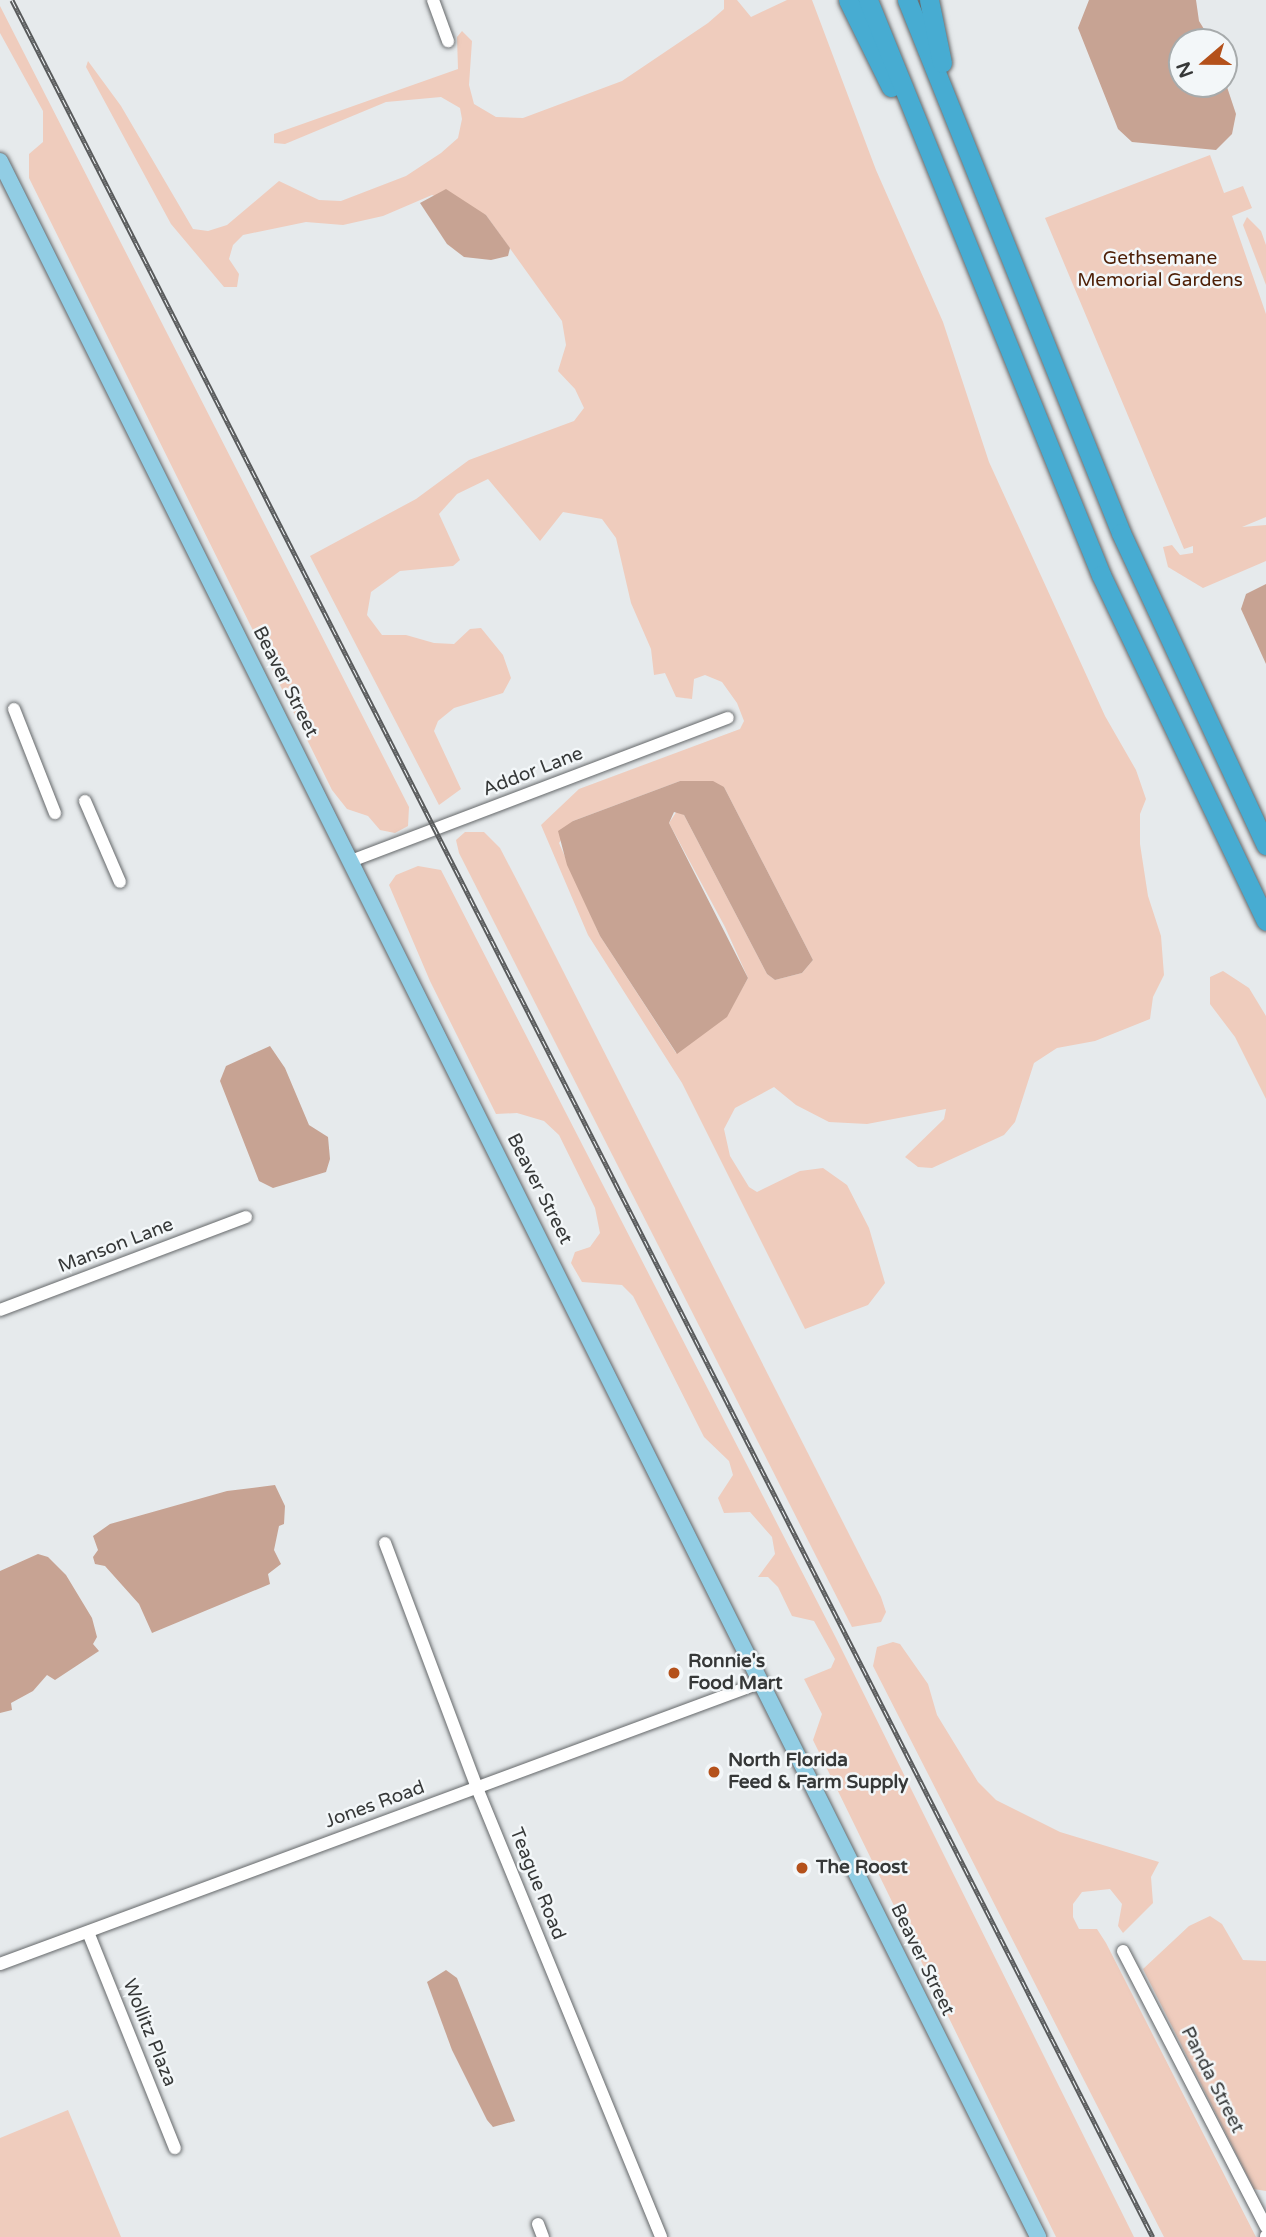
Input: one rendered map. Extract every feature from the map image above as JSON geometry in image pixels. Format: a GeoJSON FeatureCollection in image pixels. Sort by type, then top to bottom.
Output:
{"type":"FeatureCollection","features":[{"type":"Feature","properties":{"kind":"highway"},"geometry":{"type":"LineString","coordinates":[[848,0],[938,178]]}},
{"type":"Feature","properties":{"kind":"highway"},"geometry":{"type":"LineString","coordinates":[[868,0],[1101,575],[1266,921]]}},
{"type":"Feature","properties":{"kind":"highway"},"geometry":{"type":"LineString","coordinates":[[907,0],[979,187],[1121,533],[1266,845]]}},
{"type":"Feature","properties":{"kind":"highway"},"geometry":{"type":"LineString","coordinates":[[929,0],[941,62],[971,138],[979,187]]}},
{"type":"Feature","properties":{"kind":"main road","name":"Beaver Street"},"geometry":{"type":"LineString","coordinates":[[0,161],[1038,2237]]}},
{"type":"Feature","properties":{"kind":"street"},"geometry":{"type":"LineString","coordinates":[[433,0],[448,41]]}},
{"type":"Feature","properties":{"kind":"street"},"geometry":{"type":"LineString","coordinates":[[13,709],[55,813]]}},
{"type":"Feature","properties":{"kind":"street","name":"Addor Lane"},"geometry":{"type":"LineString","coordinates":[[351,861],[728,718]]}},
{"type":"Feature","properties":{"kind":"street"},"geometry":{"type":"LineString","coordinates":[[85,801],[120,882]]}},
{"type":"Feature","properties":{"kind":"street","name":"Manson Lane"},"geometry":{"type":"LineString","coordinates":[[0,1310],[246,1217]]}},
{"type":"Feature","properties":{"kind":"street","name":"Teague Road"},"geometry":{"type":"LineString","coordinates":[[386,1544],[477,1788],[661,2237]]}},
{"type":"Feature","properties":{"kind":"street","name":"Jones Road"},"geometry":{"type":"LineString","coordinates":[[0,1964],[762,1682]]}},
{"type":"Feature","properties":{"kind":"street","name":"Wollitz Plaza"},"geometry":{"type":"LineString","coordinates":[[88,1932],[175,2147]]}},
{"type":"Feature","properties":{"kind":"street","name":"Panda Street"},"geometry":{"type":"LineString","coordinates":[[1123,1951],[1266,2227]]}},
{"type":"Feature","properties":{"kind":"street"},"geometry":{"type":"LineString","coordinates":[[538,2224],[543,2237]]}},
{"type":"Feature","properties":{"kind":"green space"},"geometry":{"type":"Polygon","coordinates":[[[724,0],[737,0],[751,17],[787,0],[812,0],[876,170],[943,322],[989,462],[1105,716],[1136,770],[1146,799],[1140,814],[1140,844],[1148,896],[1161,936],[1164,975],[1153,997],[1150,1019],[1095,1041],[1057,1048],[1034,1063],[1015,1122],[1004,1135],[932,1168],[918,1167],[905,1157],[944,1119],[946,1109],[867,1124],[829,1122],[796,1105],[774,1087],[735,1108],[724,1129],[730,1156],[749,1187],[757,1192],[800,1171],[823,1168],[847,1185],[869,1228],[885,1283],[868,1305],[805,1329],[682,1083],[588,935],[541,825],[579,789],[740,729],[744,721],[737,703],[722,682],[705,675],[694,679],[692,699],[676,697],[665,673],[654,675],[651,649],[631,603],[616,538],[602,519],[563,512],[540,541],[488,479],[457,494],[439,514],[460,560],[453,566],[400,571],[371,592],[367,615],[382,635],[406,635],[434,643],[454,644],[470,629],[481,628],[503,655],[511,678],[503,693],[454,708],[438,721],[434,731],[461,789],[439,805],[310,556],[416,499],[469,460],[574,421],[584,408],[575,389],[558,371],[566,345],[562,321],[486,215],[432,195],[383,216],[343,225],[306,222],[243,235],[233,245],[229,259],[239,274],[237,287],[224,287],[171,224],[86,67],[88,61],[121,106],[193,229],[208,231],[227,225],[279,181],[319,200],[341,201],[406,176],[441,153],[458,138],[462,119],[460,108],[441,97],[386,102],[285,144],[274,143],[274,134],[458,69],[457,37],[462,31],[472,41],[469,85],[474,104],[496,117],[523,118],[622,81],[708,23],[724,9],[724,0]],[[680,781],[573,821],[559,843],[600,936],[676,1053],[730,1010],[748,978],[725,927],[669,823],[677,811],[684,815],[767,974],[775,980],[802,973],[813,960],[724,787],[680,781]]]}},
{"type":"Feature","properties":{"kind":"green space"},"geometry":{"type":"Polygon","coordinates":[[[0,6],[409,807],[408,826],[395,833],[380,830],[368,816],[347,809],[332,790],[29,178],[29,154],[43,142],[43,111],[0,33],[0,6]]]}},
{"type":"Feature","properties":{"kind":"green space","name":"Gethsemane Memorial Gardens"},"geometry":{"type":"Polygon","coordinates":[[[1210,155],[1224,193],[1243,186],[1252,208],[1232,216],[1266,314],[1266,517],[1242,527],[1266,525],[1266,561],[1203,588],[1168,567],[1163,547],[1172,545],[1180,555],[1193,553],[1193,546],[1184,549],[1045,218],[1210,155]]]}},
{"type":"Feature","properties":{"kind":"green space"},"geometry":{"type":"Polygon","coordinates":[[[1247,217],[1261,231],[1266,245],[1266,285],[1243,225],[1247,217]]]}},
{"type":"Feature","properties":{"kind":"green space"},"geometry":{"type":"Polygon","coordinates":[[[465,832],[484,832],[500,848],[881,1597],[886,1612],[881,1622],[852,1627],[459,853],[456,840],[465,832]]]}},
{"type":"Feature","properties":{"kind":"green space"},"geometry":{"type":"Polygon","coordinates":[[[418,866],[441,870],[836,1638],[1134,2237],[1056,2237],[813,1740],[822,1714],[804,1679],[831,1668],[835,1659],[814,1621],[792,1616],[778,1587],[768,1577],[758,1577],[775,1554],[772,1537],[750,1512],[724,1513],[718,1498],[733,1475],[729,1461],[704,1437],[633,1296],[622,1285],[582,1282],[571,1263],[575,1252],[590,1247],[600,1233],[595,1208],[559,1135],[544,1121],[517,1113],[496,1114],[430,981],[389,885],[396,875],[418,866]]]}},
{"type":"Feature","properties":{"kind":"green space"},"geometry":{"type":"Polygon","coordinates":[[[1223,971],[1249,988],[1266,1016],[1266,1099],[1235,1037],[1210,1004],[1210,977],[1223,971]]]}},
{"type":"Feature","properties":{"kind":"green space"},"geometry":{"type":"Polygon","coordinates":[[[893,1642],[900,1644],[928,1684],[937,1715],[978,1782],[996,1800],[1060,1832],[1159,1862],[1151,1877],[1153,1903],[1123,1933],[1118,1926],[1122,1904],[1110,1889],[1082,1892],[1073,1904],[1073,1917],[1079,1929],[1097,1929],[1106,1943],[1256,2237],[1164,2237],[873,1666],[877,1647],[893,1642]]]}},
{"type":"Feature","properties":{"kind":"green space"},"geometry":{"type":"Polygon","coordinates":[[[1210,1916],[1222,1924],[1243,1960],[1266,1961],[1266,2191],[1254,2189],[1143,1969],[1189,1926],[1210,1916]]]}},
{"type":"Feature","properties":{"kind":"green space"},"geometry":{"type":"Polygon","coordinates":[[[68,2110],[121,2237],[0,2237],[0,2138],[68,2110]]]}},
{"type":"Feature","properties":{"kind":"shaded area"},"geometry":{"type":"Polygon","coordinates":[[[1089,0],[1196,0],[1199,21],[1203,28],[1168,28],[1168,98],[1231,98],[1236,114],[1232,134],[1216,150],[1132,142],[1118,129],[1078,28],[1089,0]]]}},
{"type":"Feature","properties":{"kind":"shaded area"},"geometry":{"type":"Polygon","coordinates":[[[446,189],[486,215],[510,248],[508,256],[491,260],[464,257],[447,244],[420,203],[446,189]]]}},
{"type":"Feature","properties":{"kind":"shaded area"},"geometry":{"type":"Polygon","coordinates":[[[1266,584],[1266,664],[1241,609],[1246,594],[1266,584]]]}},
{"type":"Feature","properties":{"kind":"shaded area"},"geometry":{"type":"Polygon","coordinates":[[[680,781],[713,781],[724,787],[813,960],[802,973],[775,980],[767,974],[684,815],[674,812],[669,823],[748,978],[727,1017],[677,1054],[600,936],[567,865],[558,831],[573,821],[680,781]]]}},
{"type":"Feature","properties":{"kind":"shaded area"},"geometry":{"type":"Polygon","coordinates":[[[270,1046],[285,1068],[309,1125],[328,1137],[330,1159],[326,1172],[273,1188],[259,1181],[220,1081],[226,1066],[270,1046]]]}},
{"type":"Feature","properties":{"kind":"shaded area"},"geometry":{"type":"Polygon","coordinates":[[[275,1485],[285,1506],[284,1524],[279,1526],[274,1550],[281,1564],[268,1574],[270,1584],[152,1633],[139,1604],[105,1566],[95,1564],[93,1557],[98,1550],[93,1536],[110,1524],[227,1491],[275,1485]]]}},
{"type":"Feature","properties":{"kind":"shaded area"},"geometry":{"type":"Polygon","coordinates":[[[38,1554],[48,1557],[66,1575],[92,1618],[97,1637],[93,1644],[99,1651],[55,1680],[47,1675],[33,1691],[11,1703],[12,1710],[0,1713],[0,1571],[38,1554]]]}},
{"type":"Feature","properties":{"kind":"shaded area"},"geometry":{"type":"Polygon","coordinates":[[[446,1970],[457,1978],[515,2121],[493,2127],[452,2050],[427,1982],[446,1970]]]}},
{"type":"Feature","properties":{"kind":"railway"},"geometry":{"type":"LineString","coordinates":[[12,0],[1153,2237]]}},
{"type":"Feature","properties":{"kind":"place","name":"Ronnie's Food Mart"},"geometry":{"type":"Point","coordinates":[674,1673]}},
{"type":"Feature","properties":{"kind":"place","name":"North Florida Feed & Farm Supply"},"geometry":{"type":"Point","coordinates":[714,1772]}},
{"type":"Feature","properties":{"kind":"place","name":"The Roost"},"geometry":{"type":"Point","coordinates":[802,1868]}}]}
